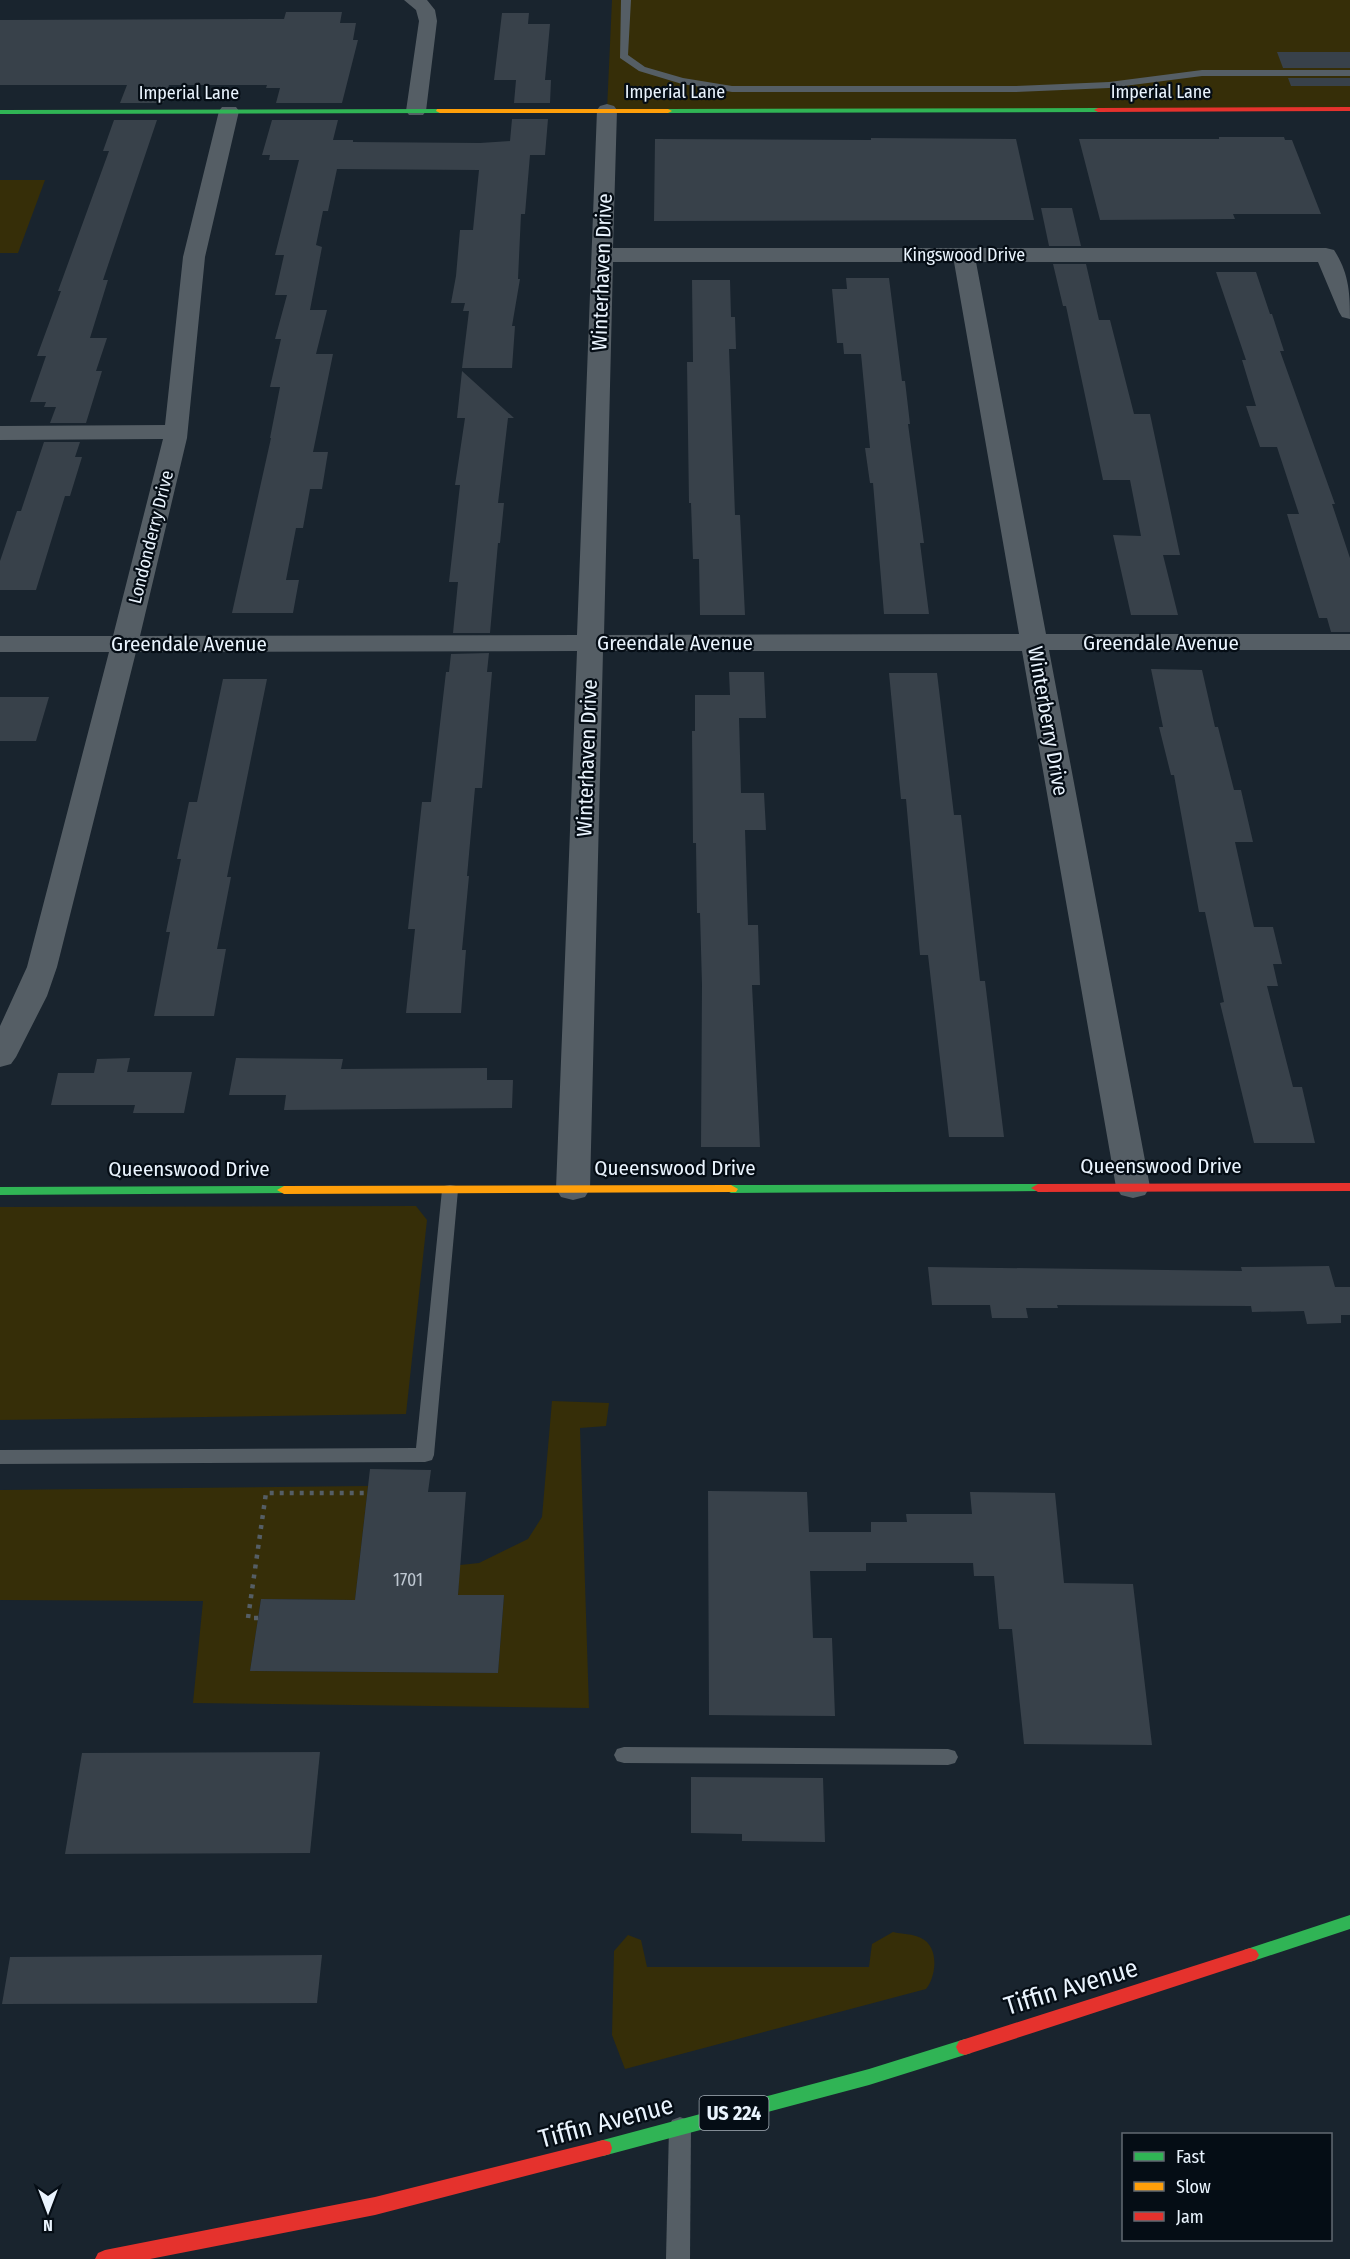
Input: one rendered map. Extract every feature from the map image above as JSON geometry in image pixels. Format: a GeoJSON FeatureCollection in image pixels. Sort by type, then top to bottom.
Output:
{"type":"FeatureCollection","features":[{"type":"Feature","properties":{"kind":"main road","name":"Imperial Lane"},"geometry":{"type":"LineString","coordinates":[[0,112],[1350,110]]}},
{"type":"Feature","properties":{"kind":"main road","name":"Queenswood Drive"},"geometry":{"type":"LineString","coordinates":[[0,1191],[1350,1186]]}},
{"type":"Feature","properties":{"kind":"main road","name":"Tiffin Avenue"},"geometry":{"type":"LineString","coordinates":[[105,2259],[375,2206],[869,2077],[1084,2010],[1350,1922]]}},
{"type":"Feature","properties":{"kind":"street"},"geometry":{"type":"LineString","coordinates":[[413,0],[423,4],[427,10],[428,21],[416,111]]}},
{"type":"Feature","properties":{"kind":"street","name":"Londonderry Drive"},"geometry":{"type":"LineString","coordinates":[[0,1056],[31,996],[42,967],[125,644],[176,432],[194,257],[229,111]]}},
{"type":"Feature","properties":{"kind":"street","name":"Winterhaven Drive"},"geometry":{"type":"LineString","coordinates":[[573,1189],[607,111]]}},
{"type":"Feature","properties":{"kind":"street","name":"Kingswood Drive"},"geometry":{"type":"LineString","coordinates":[[603,255],[1326,255],[1350,312]]}},
{"type":"Feature","properties":{"kind":"street","name":"Winterberry Drive"},"geometry":{"type":"LineString","coordinates":[[964,255],[1133,1187]]}},
{"type":"Feature","properties":{"kind":"street"},"geometry":{"type":"LineString","coordinates":[[0,433],[176,432]]}},
{"type":"Feature","properties":{"kind":"street","name":"Greendale Avenue"},"geometry":{"type":"LineString","coordinates":[[0,644],[1350,642]]}},
{"type":"Feature","properties":{"kind":"lane"},"geometry":{"type":"LineString","coordinates":[[626,0],[622,56],[642,69],[682,81],[732,88],[1016,89],[1109,85],[1202,73],[1350,73]]}},
{"type":"Feature","properties":{"kind":"lane"},"geometry":{"type":"LineString","coordinates":[[0,1457],[425,1455],[450,1190]]}},
{"type":"Feature","properties":{"kind":"lane"},"geometry":{"type":"LineString","coordinates":[[624,1755],[948,1757]]}},
{"type":"Feature","properties":{"kind":"lane"},"geometry":{"type":"LineString","coordinates":[[678,2259],[680,2127]]}},
{"type":"Feature","properties":{"kind":"path"},"geometry":{"type":"LineString","coordinates":[[258,1618],[248,1618],[266,1493],[367,1493]]}},
{"type":"Feature","properties":{"kind":"shaded area"},"geometry":{"type":"Polygon","coordinates":[[[612,0],[1350,0],[1350,109],[607,110],[612,0]]]}},
{"type":"Feature","properties":{"kind":"shaded area"},"geometry":{"type":"Polygon","coordinates":[[[0,180],[45,180],[18,253],[0,253],[0,180]]]}},
{"type":"Feature","properties":{"kind":"shaded area"},"geometry":{"type":"Polygon","coordinates":[[[416,1206],[427,1220],[406,1414],[0,1420],[0,1207],[416,1206]]]}},
{"type":"Feature","properties":{"kind":"shaded area"},"geometry":{"type":"Polygon","coordinates":[[[552,1401],[609,1403],[606,1426],[580,1428],[589,1708],[193,1703],[203,1601],[0,1600],[0,1490],[368,1486],[355,1600],[261,1599],[250,1671],[498,1673],[504,1595],[458,1595],[460,1565],[479,1563],[528,1539],[542,1517],[552,1401]]]}},
{"type":"Feature","properties":{"kind":"shaded area"},"geometry":{"type":"Polygon","coordinates":[[[893,1932],[918,1937],[927,1942],[931,1948],[934,1955],[934,1970],[926,1989],[625,2069],[612,2035],[614,1951],[628,1935],[641,1940],[647,1967],[869,1967],[872,1944],[893,1932]]]}},
{"type":"Feature","properties":{"kind":"building"},"geometry":{"type":"Polygon","coordinates":[[[286,12],[342,12],[340,23],[356,23],[353,40],[358,40],[342,103],[276,103],[280,88],[266,88],[267,85],[169,85],[163,103],[120,103],[127,85],[0,85],[0,20],[284,19],[286,12]]]}},
{"type":"Feature","properties":{"kind":"building"},"geometry":{"type":"Polygon","coordinates":[[[502,13],[529,13],[528,24],[550,24],[545,80],[551,80],[550,103],[514,103],[516,80],[494,80],[502,13]]]}},
{"type":"Feature","properties":{"kind":"building"},"geometry":{"type":"Polygon","coordinates":[[[1277,52],[1350,52],[1350,68],[1283,68],[1277,52]]]}},
{"type":"Feature","properties":{"kind":"building"},"geometry":{"type":"Polygon","coordinates":[[[1288,78],[1350,78],[1350,86],[1291,86],[1288,78]]]}},
{"type":"Feature","properties":{"kind":"building"},"geometry":{"type":"Polygon","coordinates":[[[512,119],[548,119],[545,155],[530,155],[525,214],[521,214],[518,279],[520,279],[512,326],[515,326],[512,368],[462,368],[469,311],[463,311],[465,303],[451,303],[460,230],[473,230],[479,170],[337,169],[328,211],[323,211],[316,245],[322,247],[310,310],[327,310],[316,354],[333,354],[313,452],[328,452],[322,489],[310,489],[303,528],[296,528],[286,580],[299,580],[293,613],[232,613],[280,387],[270,387],[281,339],[275,339],[287,295],[275,295],[284,255],[275,255],[299,160],[269,160],[270,155],[262,155],[272,120],[338,120],[333,140],[480,143],[510,141],[512,119]]]}},
{"type":"Feature","properties":{"kind":"building"},"geometry":{"type":"Polygon","coordinates":[[[114,120],[157,120],[103,280],[108,280],[90,338],[107,338],[96,371],[102,371],[86,423],[50,423],[56,407],[44,407],[46,402],[30,402],[46,356],[37,356],[109,151],[103,151],[114,120]]]}},
{"type":"Feature","properties":{"kind":"building"},"geometry":{"type":"Polygon","coordinates":[[[1219,137],[1284,137],[1285,140],[1292,140],[1321,214],[1233,214],[1235,219],[1100,220],[1079,139],[1219,139],[1219,137]]]}},
{"type":"Feature","properties":{"kind":"building"},"geometry":{"type":"Polygon","coordinates":[[[871,138],[1016,139],[1034,220],[654,221],[655,139],[871,140],[871,138]]]}},
{"type":"Feature","properties":{"kind":"building"},"geometry":{"type":"Polygon","coordinates":[[[1041,208],[1072,208],[1081,246],[1049,246],[1041,208]]]}},
{"type":"Feature","properties":{"kind":"building"},"geometry":{"type":"Polygon","coordinates":[[[1053,264],[1086,264],[1099,320],[1110,320],[1134,414],[1150,414],[1180,555],[1163,555],[1178,615],[1131,615],[1113,535],[1141,536],[1130,480],[1103,480],[1066,306],[1063,306],[1053,264]]]}},
{"type":"Feature","properties":{"kind":"building"},"geometry":{"type":"Polygon","coordinates":[[[1216,272],[1256,272],[1270,314],[1272,314],[1284,351],[1280,351],[1335,504],[1332,504],[1350,558],[1350,632],[1331,632],[1327,618],[1319,618],[1287,514],[1299,514],[1277,447],[1260,447],[1246,406],[1256,406],[1242,360],[1246,360],[1216,272]]]}},
{"type":"Feature","properties":{"kind":"building"},"geometry":{"type":"Polygon","coordinates":[[[846,278],[889,278],[902,381],[905,381],[910,424],[908,424],[924,543],[920,543],[929,614],[884,614],[873,483],[870,483],[865,448],[870,448],[861,354],[844,354],[843,343],[837,343],[832,289],[847,289],[846,278]]]}},
{"type":"Feature","properties":{"kind":"building"},"geometry":{"type":"Polygon","coordinates":[[[692,280],[730,280],[731,317],[735,317],[736,349],[729,349],[735,515],[740,515],[745,615],[700,615],[699,559],[693,559],[691,503],[689,503],[687,362],[693,362],[692,280]]]}},
{"type":"Feature","properties":{"kind":"building"},"geometry":{"type":"Polygon","coordinates":[[[462,371],[514,418],[508,418],[498,503],[504,503],[490,633],[453,633],[458,582],[449,582],[460,485],[455,485],[465,418],[457,418],[462,371]]]}},
{"type":"Feature","properties":{"kind":"building"},"geometry":{"type":"Polygon","coordinates":[[[44,442],[80,442],[75,457],[82,457],[70,496],[65,496],[36,590],[0,590],[0,561],[17,511],[21,511],[44,442]]]}},
{"type":"Feature","properties":{"kind":"building"},"geometry":{"type":"Polygon","coordinates":[[[489,653],[487,672],[492,672],[482,788],[475,788],[467,876],[469,876],[462,950],[466,950],[461,1013],[406,1013],[415,929],[408,929],[422,802],[431,802],[446,672],[449,672],[451,654],[489,653]]]}},
{"type":"Feature","properties":{"kind":"building"},"geometry":{"type":"Polygon","coordinates":[[[1151,669],[1202,670],[1215,727],[1218,727],[1234,790],[1241,790],[1253,842],[1235,842],[1254,927],[1273,927],[1282,964],[1273,964],[1278,986],[1267,986],[1293,1087],[1302,1087],[1315,1143],[1254,1143],[1220,1003],[1224,1002],[1205,912],[1199,912],[1174,775],[1171,775],[1159,727],[1163,727],[1151,669]]]}},
{"type":"Feature","properties":{"kind":"building"},"geometry":{"type":"Polygon","coordinates":[[[729,672],[764,672],[766,718],[739,718],[741,793],[764,793],[766,830],[745,830],[748,925],[758,925],[760,985],[752,985],[760,1147],[701,1147],[702,985],[700,913],[697,913],[696,843],[693,843],[692,731],[695,731],[695,695],[730,695],[729,672]]]}},
{"type":"Feature","properties":{"kind":"building"},"geometry":{"type":"Polygon","coordinates":[[[889,673],[937,673],[954,815],[961,815],[980,981],[985,981],[1004,1137],[949,1137],[928,955],[920,955],[906,799],[901,799],[889,673]]]}},
{"type":"Feature","properties":{"kind":"building"},"geometry":{"type":"Polygon","coordinates":[[[223,679],[267,679],[227,877],[231,877],[217,949],[226,949],[214,1016],[154,1016],[170,932],[166,932],[181,859],[177,859],[189,802],[197,802],[223,679]]]}},
{"type":"Feature","properties":{"kind":"building"},"geometry":{"type":"Polygon","coordinates":[[[0,697],[49,697],[36,741],[0,741],[0,697]]]}},
{"type":"Feature","properties":{"kind":"building"},"geometry":{"type":"Polygon","coordinates":[[[130,1058],[127,1072],[192,1072],[184,1113],[133,1113],[135,1105],[51,1105],[58,1073],[94,1073],[97,1059],[130,1058]]]}},
{"type":"Feature","properties":{"kind":"building"},"geometry":{"type":"Polygon","coordinates":[[[236,1058],[343,1059],[341,1069],[487,1068],[487,1080],[513,1080],[512,1108],[284,1110],[286,1095],[229,1095],[236,1058]]]}},
{"type":"Feature","properties":{"kind":"building"},"geometry":{"type":"Polygon","coordinates":[[[1329,1266],[1335,1287],[1350,1287],[1350,1315],[1341,1315],[1341,1323],[1307,1324],[1304,1311],[1252,1312],[1251,1306],[1057,1305],[1058,1308],[1026,1308],[1028,1318],[992,1318],[990,1305],[932,1305],[928,1267],[1242,1271],[1241,1267],[1329,1266]]]}},
{"type":"Feature","properties":{"kind":"building"},"geometry":{"type":"Polygon","coordinates":[[[370,1469],[431,1470],[428,1492],[466,1492],[458,1595],[504,1595],[498,1673],[250,1671],[261,1599],[355,1600],[370,1469]]]}},
{"type":"Feature","properties":{"kind":"building"},"geometry":{"type":"Polygon","coordinates":[[[708,1491],[807,1492],[809,1532],[871,1532],[871,1522],[907,1522],[906,1514],[972,1514],[970,1492],[1055,1493],[1064,1583],[1133,1584],[1152,1745],[1024,1744],[1012,1629],[999,1629],[994,1576],[974,1576],[973,1563],[866,1563],[866,1571],[810,1571],[813,1638],[832,1638],[835,1716],[709,1715],[708,1491]]]}},
{"type":"Feature","properties":{"kind":"building"},"geometry":{"type":"Polygon","coordinates":[[[320,1752],[310,1853],[65,1854],[82,1753],[320,1752]]]}},
{"type":"Feature","properties":{"kind":"building"},"geometry":{"type":"Polygon","coordinates":[[[691,1777],[823,1778],[825,1842],[742,1841],[742,1834],[691,1833],[691,1777]]]}},
{"type":"Feature","properties":{"kind":"building"},"geometry":{"type":"Polygon","coordinates":[[[322,1955],[317,2003],[2,2004],[10,1957],[322,1955]]]}},
{"type":"Feature","properties":{"kind":"traffic: fast"},"geometry":{"type":"LineString","coordinates":[[668,111],[1098,110]]}},
{"type":"Feature","properties":{"kind":"traffic: fast"},"geometry":{"type":"LineString","coordinates":[[0,112],[440,111]]}},
{"type":"Feature","properties":{"kind":"traffic: fast"},"geometry":{"type":"LineString","coordinates":[[731,1189],[1038,1188]]}},
{"type":"Feature","properties":{"kind":"traffic: fast"},"geometry":{"type":"LineString","coordinates":[[0,1191],[284,1190]]}},
{"type":"Feature","properties":{"kind":"traffic: fast"},"geometry":{"type":"LineString","coordinates":[[1250,1955],[1350,1922]]}},
{"type":"Feature","properties":{"kind":"traffic: fast"},"geometry":{"type":"LineString","coordinates":[[603,2148],[869,2077],[965,2047]]}},
{"type":"Feature","properties":{"kind":"traffic: slow"},"geometry":{"type":"LineString","coordinates":[[440,111],[668,111]]}},
{"type":"Feature","properties":{"kind":"traffic: slow"},"geometry":{"type":"LineString","coordinates":[[284,1190],[731,1189]]}},
{"type":"Feature","properties":{"kind":"traffic: jam"},"geometry":{"type":"LineString","coordinates":[[1098,110],[1350,109]]}},
{"type":"Feature","properties":{"kind":"traffic: jam"},"geometry":{"type":"LineString","coordinates":[[1038,1188],[1350,1187]]}},
{"type":"Feature","properties":{"kind":"traffic: jam"},"geometry":{"type":"LineString","coordinates":[[965,2047],[1250,1955]]}},
{"type":"Feature","properties":{"kind":"traffic: jam"},"geometry":{"type":"LineString","coordinates":[[105,2259],[375,2206],[603,2148]]}}]}
